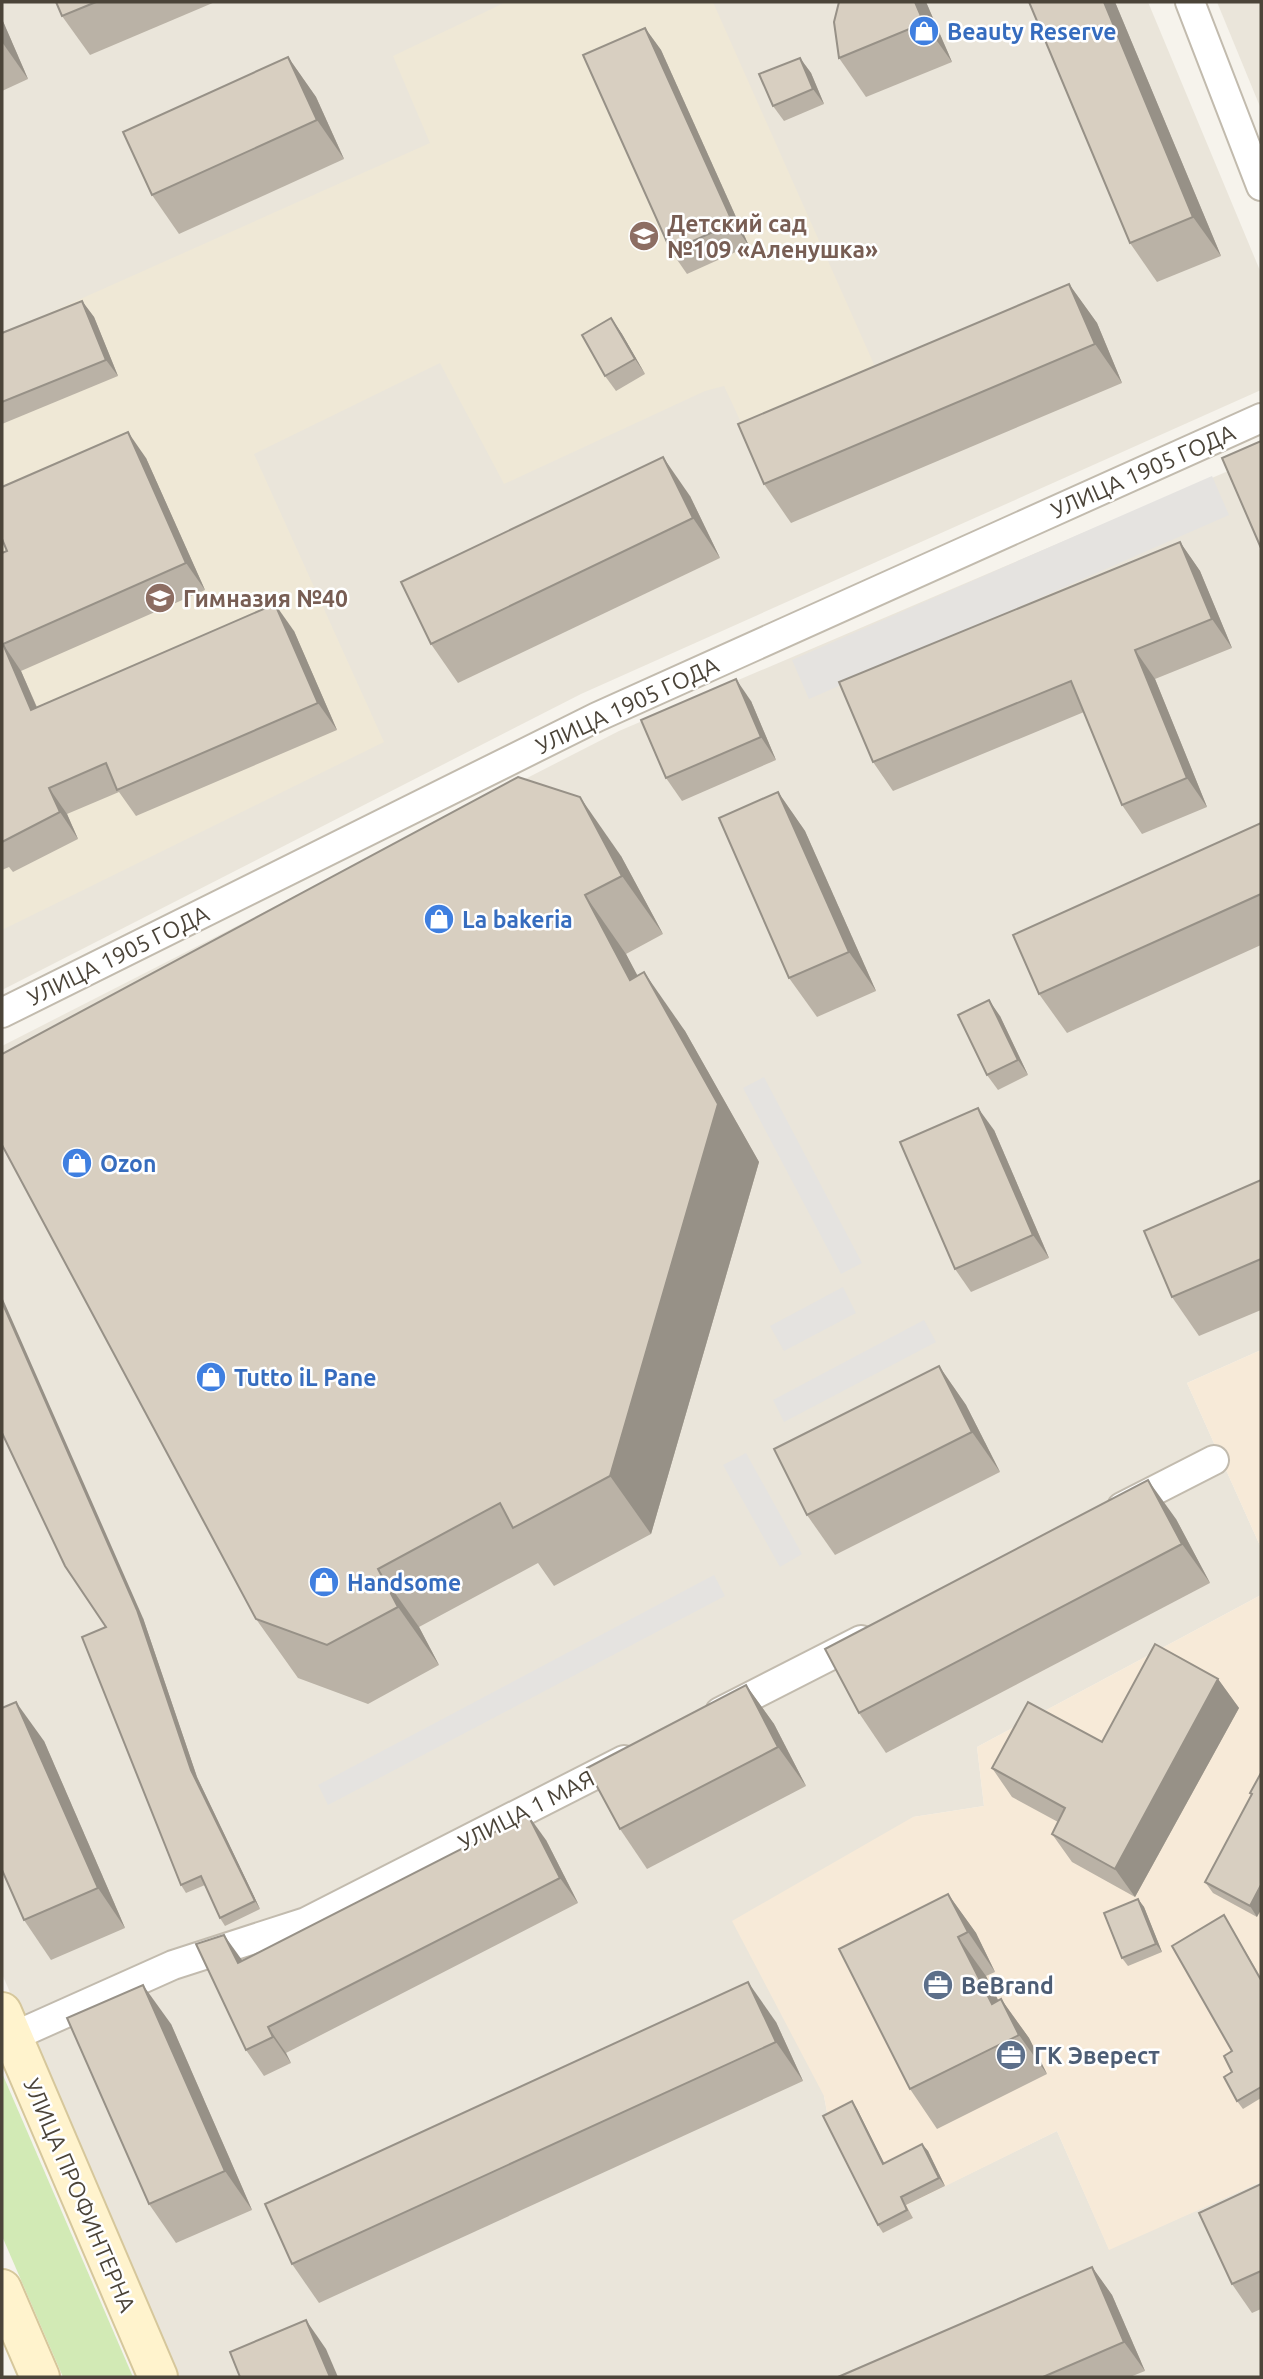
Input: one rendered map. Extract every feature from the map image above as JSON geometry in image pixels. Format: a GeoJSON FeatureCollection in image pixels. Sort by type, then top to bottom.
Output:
{"type":"FeatureCollection","features":[{"type":"Feature","properties":{"kind":"street"},"geometry":{"type":"LineString","coordinates":[[1191,2],[1261,186]]}},
{"type":"Feature","properties":{"kind":"street","name":"УЛИЦА 1905 ГОДА"},"geometry":{"type":"LineString","coordinates":[[2,1013],[597,717],[1261,418]]}},
{"type":"Feature","properties":{"kind":"street"},"geometry":{"type":"LineString","coordinates":[[1102,1517],[1214,1460]]}},
{"type":"Feature","properties":{"kind":"street"},"geometry":{"type":"LineString","coordinates":[[700,1721],[890,1625]]}},
{"type":"Feature","properties":{"kind":"street","name":"УЛИЦА 1 МАЯ"},"geometry":{"type":"LineString","coordinates":[[7,2025],[173,1965],[306,1922],[651,1746]]}},
{"type":"Feature","properties":{"kind":"street","name":"УЛИЦА ПРОФИНТЕРНА"},"geometry":{"type":"LineString","coordinates":[[7,2025],[158,2377]]}},
{"type":"Feature","properties":{"kind":"street"},"geometry":{"type":"LineString","coordinates":[[2,2289],[40,2377]]}},
{"type":"Feature","properties":{"kind":"shaded area"},"geometry":{"type":"Polygon","coordinates":[[[2,2],[1148,2],[1261,273],[1261,390],[581,694],[2,990],[2,2]]]}},
{"type":"Feature","properties":{"kind":"shaded area"},"geometry":{"type":"Polygon","coordinates":[[[506,2],[713,2],[881,380],[747,435],[724,386],[705,391],[504,484],[440,363],[254,454],[384,742],[2,930],[2,334],[430,143],[393,56],[506,2]]]}},
{"type":"Feature","properties":{"kind":"shaded area"},"geometry":{"type":"Polygon","coordinates":[[[1217,2],[1261,2],[1261,109],[1217,2]]]}},
{"type":"Feature","properties":{"kind":"shaded area"},"geometry":{"type":"Polygon","coordinates":[[[1261,457],[1261,1350],[1187,1383],[1261,1548],[1261,1595],[977,1747],[984,1806],[913,1817],[824,2096],[829,2123],[906,2205],[1057,2131],[1109,2249],[1261,2182],[1261,2377],[178,2377],[2,1974],[2,1046],[619,731],[1261,457]]]}},
{"type":"Feature","properties":{"kind":"shaded area"},"geometry":{"type":"Polygon","coordinates":[[[1212,476],[1229,515],[809,699],[792,660],[1212,476]]]}},
{"type":"Feature","properties":{"kind":"shaded area"},"geometry":{"type":"Polygon","coordinates":[[[764,1077],[862,1263],[841,1274],[743,1088],[764,1077]]]}},
{"type":"Feature","properties":{"kind":"shaded area"},"geometry":{"type":"Polygon","coordinates":[[[843,1287],[856,1313],[784,1351],[770,1326],[843,1287]]]}},
{"type":"Feature","properties":{"kind":"shaded area"},"geometry":{"type":"Polygon","coordinates":[[[924,1320],[936,1342],[784,1422],[773,1400],[924,1320]]]}},
{"type":"Feature","properties":{"kind":"shaded area"},"geometry":{"type":"Polygon","coordinates":[[[1261,1350],[1261,1548],[1187,1383],[1261,1350]]]}},
{"type":"Feature","properties":{"kind":"shaded area"},"geometry":{"type":"Polygon","coordinates":[[[746,1453],[802,1554],[780,1567],[723,1465],[746,1453]]]}},
{"type":"Feature","properties":{"kind":"shaded area"},"geometry":{"type":"Polygon","coordinates":[[[714,1575],[725,1596],[328,1805],[318,1785],[714,1575]]]}},
{"type":"Feature","properties":{"kind":"shaded area"},"geometry":{"type":"Polygon","coordinates":[[[1261,1595],[1261,2182],[1109,2250],[1057,2131],[907,2205],[913,2218],[883,2233],[829,2123],[824,2096],[732,1921],[913,1817],[984,1806],[977,1747],[1261,1595]]]}},
{"type":"Feature","properties":{"kind":"green space"},"geometry":{"type":"Polygon","coordinates":[[[2,2073],[133,2377],[63,2377],[2,2236],[2,2073]]]}},
{"type":"Feature","properties":{"kind":"building"},"geometry":{"type":"Polygon","coordinates":[[[56,2],[96,2],[62,16],[56,2]]]}},
{"type":"Feature","properties":{"kind":"building"},"geometry":{"type":"Polygon","coordinates":[[[839,2],[915,2],[924,23],[839,58],[834,22],[839,2]]]}},
{"type":"Feature","properties":{"kind":"building"},"geometry":{"type":"Polygon","coordinates":[[[1029,2],[1104,2],[1193,217],[1130,243],[1029,2]]]}},
{"type":"Feature","properties":{"kind":"building"},"geometry":{"type":"Polygon","coordinates":[[[645,28],[733,223],[671,251],[583,55],[645,28]]]}},
{"type":"Feature","properties":{"kind":"building"},"geometry":{"type":"Polygon","coordinates":[[[288,57],[317,120],[152,195],[123,132],[288,57]]]}},
{"type":"Feature","properties":{"kind":"building"},"geometry":{"type":"Polygon","coordinates":[[[800,58],[813,89],[773,106],[759,74],[800,58]]]}},
{"type":"Feature","properties":{"kind":"building"},"geometry":{"type":"Polygon","coordinates":[[[1069,284],[1095,344],[764,484],[738,424],[1069,284]]]}},
{"type":"Feature","properties":{"kind":"building"},"geometry":{"type":"Polygon","coordinates":[[[82,301],[106,360],[2,402],[2,333],[82,301]]]}},
{"type":"Feature","properties":{"kind":"building"},"geometry":{"type":"Polygon","coordinates":[[[611,318],[635,359],[605,376],[582,335],[611,318]]]}},
{"type":"Feature","properties":{"kind":"building"},"geometry":{"type":"Polygon","coordinates":[[[128,432],[186,563],[3,644],[31,710],[275,604],[318,703],[117,790],[106,763],[49,788],[60,812],[2,842],[2,553],[7,551],[2,539],[2,487],[128,432]]]}},
{"type":"Feature","properties":{"kind":"building"},"geometry":{"type":"Polygon","coordinates":[[[1261,441],[1261,548],[1222,458],[1261,441]]]}},
{"type":"Feature","properties":{"kind":"building"},"geometry":{"type":"Polygon","coordinates":[[[663,457],[693,518],[431,644],[401,582],[663,457]]]}},
{"type":"Feature","properties":{"kind":"building"},"geometry":{"type":"Polygon","coordinates":[[[1180,542],[1212,619],[1135,650],[1187,778],[1122,805],[1071,681],[873,762],[839,682],[1180,542]]]}},
{"type":"Feature","properties":{"kind":"building"},"geometry":{"type":"Polygon","coordinates":[[[736,679],[761,737],[666,778],[641,720],[736,679]]]}},
{"type":"Feature","properties":{"kind":"building"},"geometry":{"type":"Polygon","coordinates":[[[518,777],[580,797],[622,876],[585,895],[630,980],[644,972],[718,1104],[610,1476],[513,1528],[500,1503],[378,1569],[398,1607],[327,1645],[256,1619],[2,1145],[2,1054],[518,777]]]}},
{"type":"Feature","properties":{"kind":"building"},"geometry":{"type":"Polygon","coordinates":[[[778,792],[849,952],[789,978],[719,818],[778,792]]]}},
{"type":"Feature","properties":{"kind":"building"},"geometry":{"type":"Polygon","coordinates":[[[1261,823],[1261,894],[1039,994],[1013,935],[1261,823]]]}},
{"type":"Feature","properties":{"kind":"building"},"geometry":{"type":"Polygon","coordinates":[[[989,1000],[1018,1060],[987,1075],[958,1015],[989,1000]]]}},
{"type":"Feature","properties":{"kind":"building"},"geometry":{"type":"Polygon","coordinates":[[[978,1108],[1033,1235],[955,1269],[900,1142],[978,1108]]]}},
{"type":"Feature","properties":{"kind":"building"},"geometry":{"type":"Polygon","coordinates":[[[1261,1180],[1261,1259],[1172,1297],[1144,1231],[1261,1180]]]}},
{"type":"Feature","properties":{"kind":"building"},"geometry":{"type":"Polygon","coordinates":[[[2,1302],[137,1610],[191,1770],[255,1901],[220,1918],[201,1876],[181,1885],[82,1637],[106,1627],[65,1566],[2,1433],[2,1302]]]}},
{"type":"Feature","properties":{"kind":"building"},"geometry":{"type":"Polygon","coordinates":[[[939,1366],[972,1432],[807,1515],[774,1449],[939,1366]]]}},
{"type":"Feature","properties":{"kind":"building"},"geometry":{"type":"Polygon","coordinates":[[[1148,1480],[1182,1544],[859,1713],[825,1649],[1148,1480]]]}},
{"type":"Feature","properties":{"kind":"building"},"geometry":{"type":"Polygon","coordinates":[[[1155,1644],[1218,1679],[1115,1869],[1052,1834],[1065,1808],[992,1768],[1028,1702],[1102,1742],[1155,1644]]]}},
{"type":"Feature","properties":{"kind":"building"},"geometry":{"type":"Polygon","coordinates":[[[746,1685],[778,1747],[620,1829],[587,1768],[746,1685]]]}},
{"type":"Feature","properties":{"kind":"building"},"geometry":{"type":"Polygon","coordinates":[[[16,1702],[98,1888],[24,1920],[2,1870],[2,1708],[16,1702]]]}},
{"type":"Feature","properties":{"kind":"building"},"geometry":{"type":"Polygon","coordinates":[[[1261,1773],[1261,1885],[1250,1906],[1205,1882],[1261,1773]]]}},
{"type":"Feature","properties":{"kind":"building"},"geometry":{"type":"Polygon","coordinates":[[[528,1815],[560,1878],[268,2027],[273,2037],[246,2050],[196,1944],[224,1935],[238,1963],[528,1815]]]}},
{"type":"Feature","properties":{"kind":"building"},"geometry":{"type":"Polygon","coordinates":[[[948,1894],[968,1932],[958,1937],[992,2004],[1001,1999],[1019,2035],[910,2089],[839,1949],[948,1894]]]}},
{"type":"Feature","properties":{"kind":"building"},"geometry":{"type":"Polygon","coordinates":[[[1138,1899],[1156,1944],[1122,1958],[1104,1913],[1138,1899]]]}},
{"type":"Feature","properties":{"kind":"building"},"geometry":{"type":"Polygon","coordinates":[[[1224,1915],[1261,1980],[1261,2087],[1237,2101],[1224,2077],[1232,2072],[1224,2056],[1232,2051],[1172,1946],[1224,1915]]]}},
{"type":"Feature","properties":{"kind":"building"},"geometry":{"type":"Polygon","coordinates":[[[748,1982],[776,2042],[292,2264],[265,2204],[748,1982]]]}},
{"type":"Feature","properties":{"kind":"building"},"geometry":{"type":"Polygon","coordinates":[[[143,1985],[225,2171],[149,2204],[67,2018],[143,1985]]]}},
{"type":"Feature","properties":{"kind":"building"},"geometry":{"type":"Polygon","coordinates":[[[852,2101],[883,2164],[922,2144],[939,2178],[901,2197],[907,2210],[878,2225],[823,2116],[852,2101]]]}},
{"type":"Feature","properties":{"kind":"building"},"geometry":{"type":"Polygon","coordinates":[[[1261,2184],[1261,2271],[1232,2284],[1199,2213],[1261,2184]]]}},
{"type":"Feature","properties":{"kind":"building"},"geometry":{"type":"Polygon","coordinates":[[[1092,2267],[1124,2342],[1043,2377],[838,2377],[1092,2267]]]}},
{"type":"Feature","properties":{"kind":"building"},"geometry":{"type":"Polygon","coordinates":[[[306,2320],[330,2377],[240,2377],[230,2352],[306,2320]]]}},
{"type":"Feature","properties":{"kind":"place","name":"Beauty Reserve"},"geometry":{"type":"Point","coordinates":[924,31]}},
{"type":"Feature","properties":{"kind":"place","name":"Детский сад №109 «Аленушка»"},"geometry":{"type":"Point","coordinates":[644,236]}},
{"type":"Feature","properties":{"kind":"place","name":"Гимназия №40"},"geometry":{"type":"Point","coordinates":[160,598]}},
{"type":"Feature","properties":{"kind":"place","name":"La bakeria"},"geometry":{"type":"Point","coordinates":[439,919]}},
{"type":"Feature","properties":{"kind":"place","name":"Ozon"},"geometry":{"type":"Point","coordinates":[77,1163]}},
{"type":"Feature","properties":{"kind":"place","name":"Tutto iL Pane"},"geometry":{"type":"Point","coordinates":[211,1377]}},
{"type":"Feature","properties":{"kind":"place","name":"Handsome"},"geometry":{"type":"Point","coordinates":[324,1582]}},
{"type":"Feature","properties":{"kind":"place","name":"BeBrand"},"geometry":{"type":"Point","coordinates":[938,1985]}},
{"type":"Feature","properties":{"kind":"place","name":"ГК Эверест"},"geometry":{"type":"Point","coordinates":[1011,2055]}}]}
